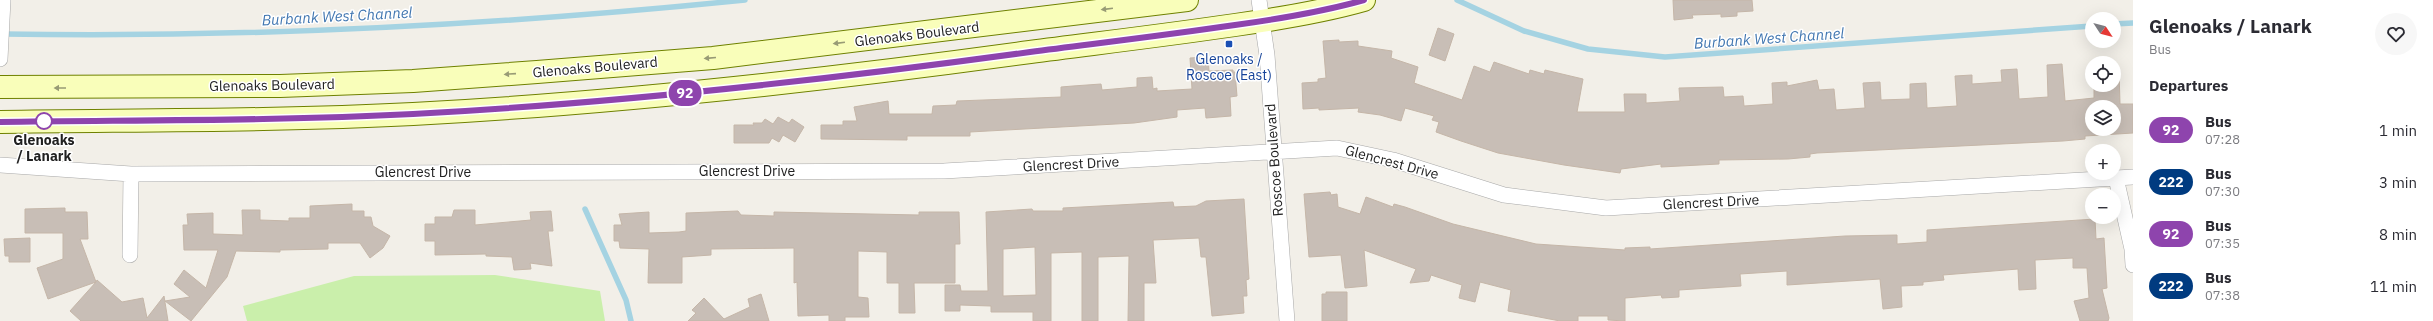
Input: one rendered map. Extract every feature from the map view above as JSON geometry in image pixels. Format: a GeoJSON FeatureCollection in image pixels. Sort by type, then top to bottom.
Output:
{"type":"FeatureCollection","features":[{"type":"Feature","properties":{"kind":"main road","name":"Glenoaks Boulevard"},"geometry":{"type":"LineString","coordinates":[[0,87],[280,86],[413,81],[537,72],[713,58],[1187,0]]}},
{"type":"Feature","properties":{"kind":"main road"},"geometry":{"type":"LineString","coordinates":[[0,122],[97,119],[280,119],[399,114],[716,91],[895,70],[1262,21],[1342,6],[1364,0]]}},
{"type":"Feature","properties":{"kind":"street","name":"Roscoe Boulevard"},"geometry":{"type":"LineString","coordinates":[[1259,0],[1267,56],[1273,153],[1287,321]]}},
{"type":"Feature","properties":{"kind":"street"},"geometry":{"type":"LineString","coordinates":[[0,59],[3,5]]}},
{"type":"Feature","properties":{"kind":"street","name":"Glencrest Drive"},"geometry":{"type":"LineString","coordinates":[[0,165],[132,174],[944,171],[1273,153],[1337,148],[1393,160],[1504,195],[1606,208],[2085,180]]}},
{"type":"Feature","properties":{"kind":"street"},"geometry":{"type":"LineString","coordinates":[[130,255],[132,174]]}},
{"type":"Feature","properties":{"kind":"street","name":"Glencrest Drive"},"geometry":{"type":"LineString","coordinates":[[2121,178],[2133,177]]}},
{"type":"Feature","properties":{"kind":"street"},"geometry":{"type":"LineString","coordinates":[[2116,180],[2132,248],[2133,265]]}},
{"type":"Feature","properties":{"kind":"green space"},"geometry":{"type":"Polygon","coordinates":[[[495,275],[600,291],[605,321],[247,321],[243,306],[354,276],[495,275]]]}},
{"type":"Feature","properties":{"kind":"building"},"geometry":{"type":"Polygon","coordinates":[[[1673,0],[1752,0],[1753,11],[1737,12],[1737,16],[1721,17],[1721,14],[1692,15],[1693,18],[1674,20],[1673,0]]]}},
{"type":"Feature","properties":{"kind":"building"},"geometry":{"type":"Polygon","coordinates":[[[1438,28],[1454,34],[1445,61],[1429,55],[1438,28]]]}},
{"type":"Feature","properties":{"kind":"building"},"geometry":{"type":"Polygon","coordinates":[[[1339,40],[1339,42],[1358,41],[1358,46],[1392,51],[1391,58],[1418,67],[1414,83],[1462,100],[1474,66],[1490,72],[1494,62],[1529,74],[1530,70],[1544,74],[1545,70],[1583,79],[1577,112],[1625,112],[1624,94],[1646,94],[1646,103],[1680,101],[1679,88],[1723,87],[1724,97],[1743,96],[1744,106],[1773,104],[1772,83],[1787,82],[1787,86],[1817,80],[1819,90],[1834,89],[1836,110],[1865,108],[1863,83],[1880,82],[1881,100],[1910,99],[1910,84],[1926,83],[1927,108],[1957,106],[1955,76],[1972,75],[1972,84],[2002,82],[2001,70],[2017,69],[2019,99],[2048,97],[2047,65],[2062,64],[2065,101],[2094,98],[2094,92],[2120,92],[2120,100],[2085,100],[2085,139],[1817,153],[1810,154],[1810,157],[1788,159],[1719,160],[1719,164],[1661,167],[1661,164],[1621,169],[1620,173],[1498,153],[1436,132],[1439,122],[1432,120],[1434,116],[1405,108],[1401,121],[1380,115],[1358,112],[1359,108],[1319,110],[1319,108],[1303,109],[1302,83],[1318,82],[1318,79],[1326,78],[1323,41],[1339,40]]]}},
{"type":"Feature","properties":{"kind":"building"},"geometry":{"type":"Polygon","coordinates":[[[1208,57],[1209,71],[1233,70],[1233,72],[1235,72],[1237,96],[1230,97],[1231,116],[1206,118],[1205,108],[1177,110],[1177,117],[1134,123],[970,132],[970,136],[907,136],[907,140],[821,139],[821,125],[843,125],[843,121],[857,121],[854,107],[888,101],[889,114],[932,114],[933,106],[956,105],[957,101],[1061,97],[1061,87],[1101,84],[1102,90],[1137,87],[1137,78],[1152,77],[1153,89],[1157,88],[1157,91],[1192,89],[1190,58],[1208,57]]]}},
{"type":"Feature","properties":{"kind":"building"},"geometry":{"type":"Polygon","coordinates":[[[2121,104],[2133,104],[2133,133],[2121,134],[2121,104]]]}},
{"type":"Feature","properties":{"kind":"building"},"geometry":{"type":"Polygon","coordinates":[[[778,117],[789,123],[792,119],[804,127],[795,142],[783,135],[779,142],[772,138],[769,143],[734,143],[734,125],[754,125],[753,123],[762,123],[765,119],[773,124],[778,117]]]}},
{"type":"Feature","properties":{"kind":"building"},"geometry":{"type":"Polygon","coordinates":[[[1330,192],[1331,195],[1337,194],[1338,207],[1360,214],[1366,197],[1393,207],[1394,204],[1405,207],[1453,224],[1536,244],[1625,250],[1625,248],[1650,247],[1650,249],[1845,236],[1897,235],[1897,244],[1927,242],[1927,230],[2085,220],[2085,224],[2095,224],[2096,239],[2104,238],[2107,288],[2102,289],[2109,318],[2108,321],[2080,321],[2074,301],[2089,298],[2087,268],[2073,268],[2073,258],[2035,260],[2036,289],[2019,290],[2018,269],[1943,275],[1944,280],[1923,282],[1923,285],[1901,286],[1902,307],[1883,309],[1880,279],[1787,285],[1787,271],[1740,274],[1741,286],[1679,290],[1679,297],[1662,298],[1661,295],[1625,298],[1625,321],[1608,320],[1608,316],[1578,316],[1578,321],[1560,321],[1508,311],[1511,290],[1480,282],[1475,302],[1459,298],[1462,285],[1431,275],[1429,281],[1410,283],[1416,269],[1364,250],[1367,286],[1345,288],[1341,255],[1309,257],[1304,194],[1330,192]]]}},
{"type":"Feature","properties":{"kind":"building"},"geometry":{"type":"Polygon","coordinates":[[[1244,199],[1249,279],[1246,280],[1247,296],[1243,296],[1244,313],[1212,316],[1206,257],[1201,257],[1199,238],[1153,240],[1156,283],[1144,283],[1144,321],[1128,321],[1129,256],[1098,257],[1098,321],[1082,321],[1082,252],[1051,253],[1051,321],[1033,321],[1033,312],[991,312],[991,306],[960,305],[960,311],[945,311],[945,285],[960,285],[961,291],[988,291],[986,212],[1032,209],[1033,211],[1063,211],[1063,208],[1173,202],[1174,207],[1196,206],[1206,201],[1244,199]],[[1035,247],[1003,249],[1003,296],[1036,295],[1035,247]]]}},
{"type":"Feature","properties":{"kind":"building"},"geometry":{"type":"Polygon","coordinates":[[[352,204],[352,211],[364,211],[364,217],[371,217],[373,226],[390,236],[383,248],[370,258],[360,243],[328,243],[328,249],[280,250],[280,252],[236,251],[227,277],[191,321],[165,301],[190,297],[174,284],[184,270],[206,288],[218,250],[184,250],[183,225],[188,225],[187,214],[213,213],[213,234],[243,235],[242,210],[260,210],[260,220],[289,221],[289,218],[310,218],[310,206],[352,204]]]}},
{"type":"Feature","properties":{"kind":"building"},"geometry":{"type":"Polygon","coordinates":[[[65,208],[65,212],[87,212],[88,239],[80,239],[96,282],[48,299],[37,268],[63,259],[63,233],[25,233],[25,209],[65,208]]]}},
{"type":"Feature","properties":{"kind":"building"},"geometry":{"type":"Polygon","coordinates":[[[454,210],[475,210],[475,225],[531,220],[530,212],[551,211],[553,231],[548,231],[552,266],[530,263],[531,269],[514,270],[512,257],[486,256],[486,254],[435,255],[435,241],[425,241],[425,224],[435,224],[435,217],[452,217],[454,210]]]}},
{"type":"Feature","properties":{"kind":"building"},"geometry":{"type":"Polygon","coordinates":[[[738,211],[741,215],[774,216],[774,212],[919,215],[919,212],[959,212],[960,244],[955,244],[955,283],[914,283],[915,313],[899,313],[899,283],[887,283],[887,252],[858,251],[858,297],[868,298],[869,317],[845,317],[845,321],[829,321],[829,315],[798,316],[797,282],[794,283],[794,248],[711,249],[711,255],[682,257],[682,283],[648,283],[649,249],[620,248],[619,241],[614,241],[614,225],[622,225],[619,214],[649,212],[649,233],[686,231],[686,213],[738,211]]]}},
{"type":"Feature","properties":{"kind":"building"},"geometry":{"type":"Polygon","coordinates":[[[30,238],[30,262],[9,262],[9,256],[5,256],[4,239],[30,238]]]}},
{"type":"Feature","properties":{"kind":"building"},"geometry":{"type":"Polygon","coordinates":[[[97,280],[122,302],[143,298],[147,318],[164,296],[168,321],[81,321],[70,311],[97,280]]]}},
{"type":"Feature","properties":{"kind":"building"},"geometry":{"type":"Polygon","coordinates":[[[1326,292],[1347,292],[1347,321],[1322,321],[1322,294],[1326,294],[1326,292]]]}},
{"type":"Feature","properties":{"kind":"building"},"geometry":{"type":"Polygon","coordinates":[[[761,294],[769,321],[688,321],[696,313],[692,310],[704,298],[724,319],[750,307],[748,299],[761,294]]]}},
{"type":"Feature","properties":{"kind":"waterway","name":"Burbank West Channel"},"geometry":{"type":"LineString","coordinates":[[3,34],[189,34],[374,28],[467,23],[653,9],[745,0]]}},
{"type":"Feature","properties":{"kind":"waterway","name":"Burbank West Channel"},"geometry":{"type":"LineString","coordinates":[[1457,0],[1524,31],[1588,49],[1665,57],[2085,27]]}},
{"type":"Feature","properties":{"kind":"waterway","name":"Burbank West Channel"},"geometry":{"type":"LineString","coordinates":[[2121,24],[2133,23]]}},
{"type":"Feature","properties":{"kind":"waterway"},"geometry":{"type":"LineString","coordinates":[[585,209],[626,300],[631,321]]}},
{"type":"Feature","properties":{"kind":"bus line","name":"92"},"geometry":{"type":"LineString","coordinates":[[0,122],[97,119],[280,119],[415,114],[716,91],[895,70],[1108,41],[1167,35],[1262,21],[1342,6],[1364,0]]}},
{"type":"Feature","properties":{"kind":"place","name":"Glenoaks / Roscoe (East)"},"geometry":{"type":"Point","coordinates":[1229,44]}},
{"type":"Feature","properties":{"kind":"place","name":"Glenoaks / Lanark"},"geometry":{"type":"Point","coordinates":[44,121]}}]}
